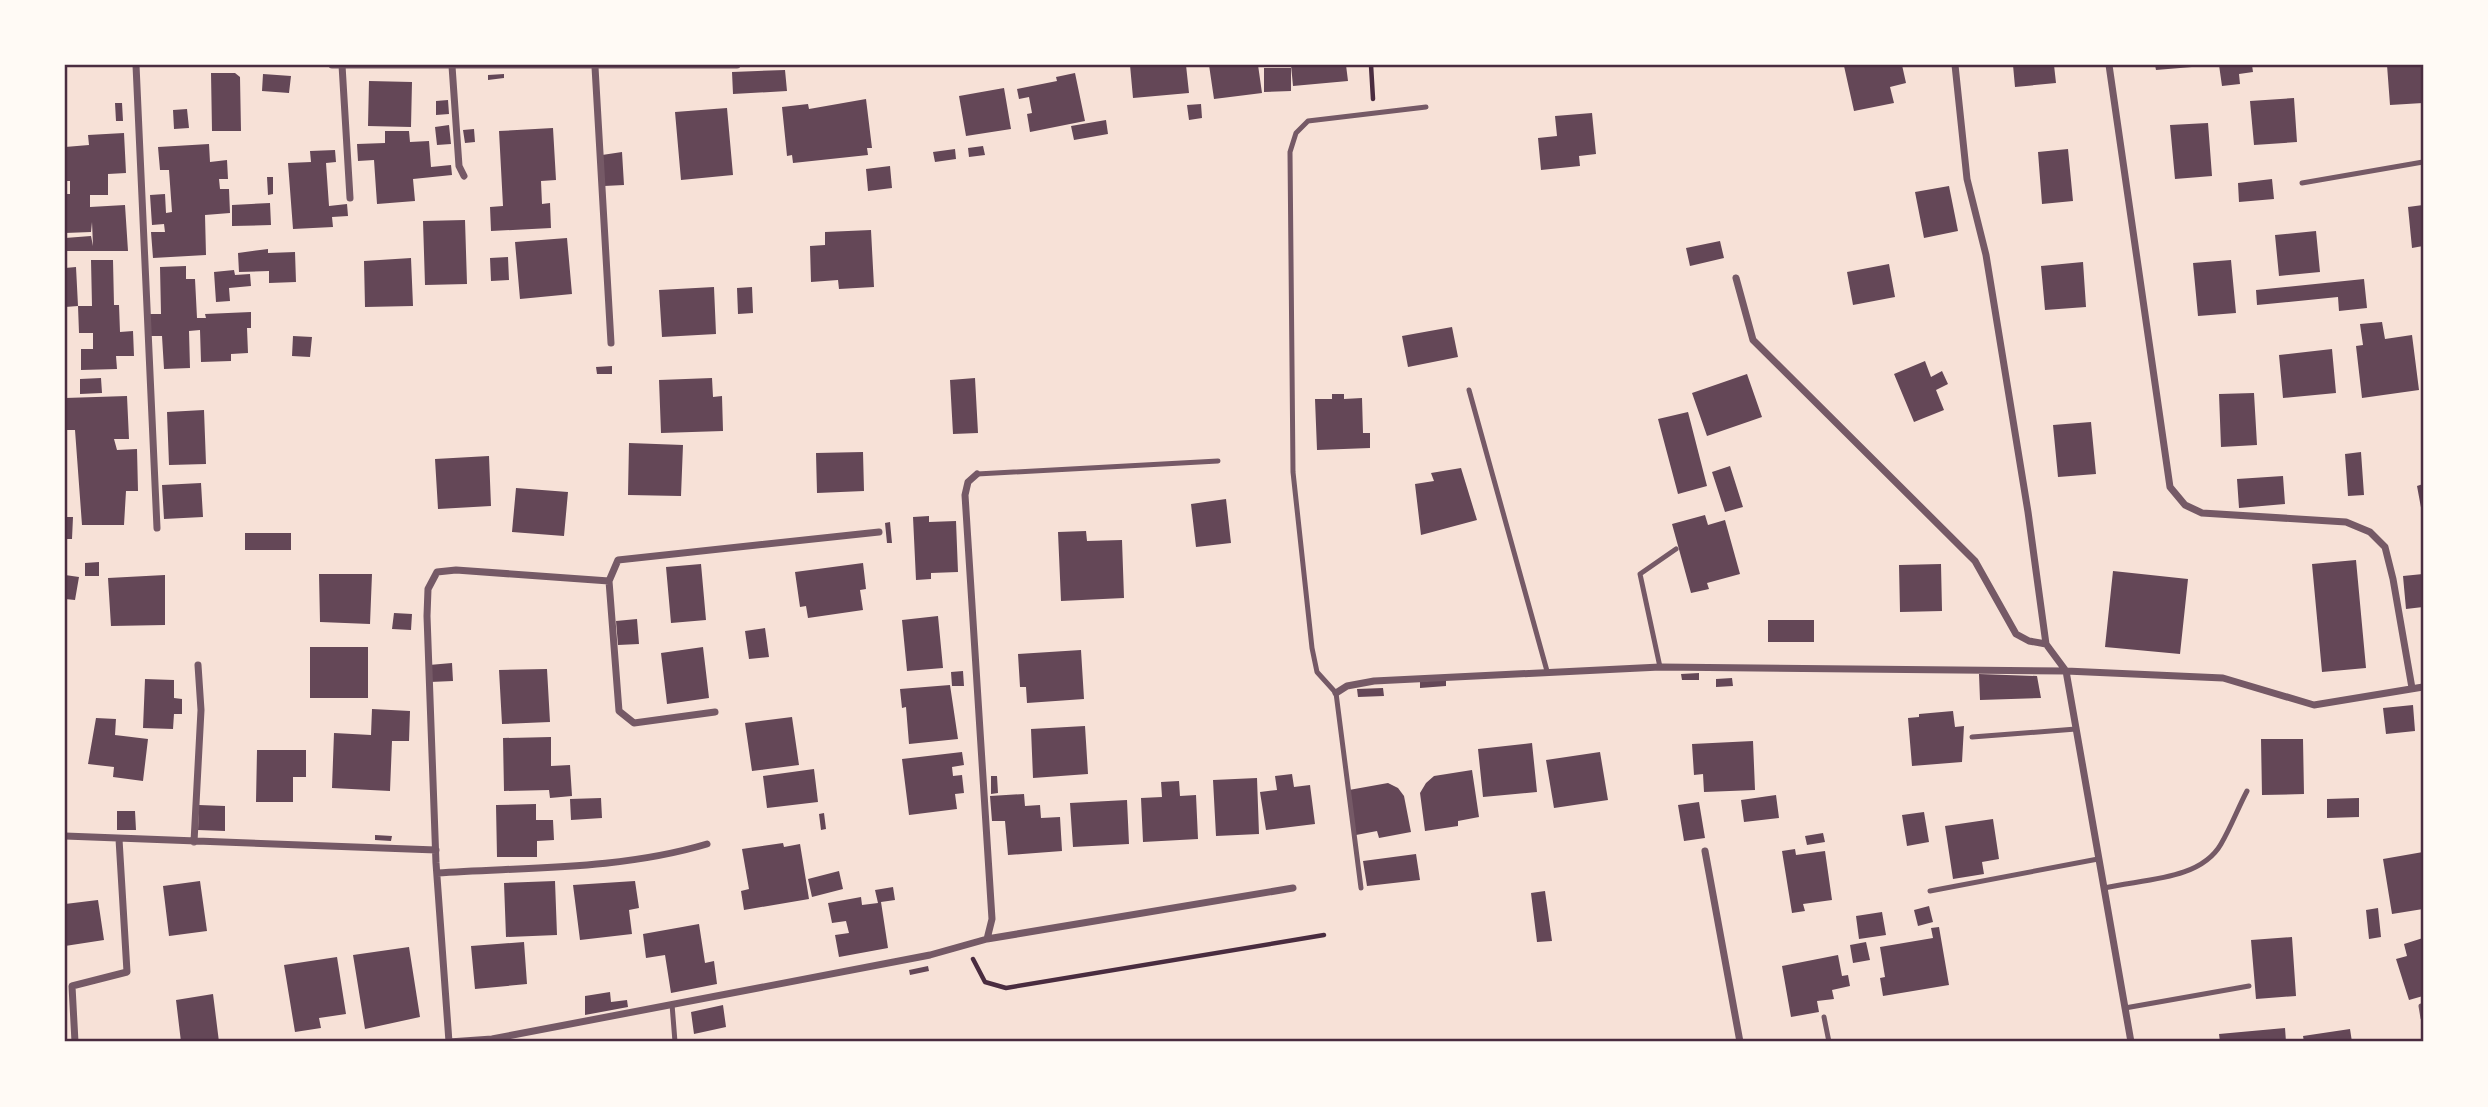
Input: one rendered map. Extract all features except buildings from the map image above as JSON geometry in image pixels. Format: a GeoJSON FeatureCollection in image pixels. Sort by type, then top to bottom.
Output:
{"type":"FeatureCollection","features":[{"type":"Feature","properties":{"kind":"street"},"geometry":{"type":"LineString","coordinates":[[136,65],[157,528]]}},
{"type":"Feature","properties":{"kind":"street"},"geometry":{"type":"LineString","coordinates":[[332,65],[737,65]]}},
{"type":"Feature","properties":{"kind":"street"},"geometry":{"type":"LineString","coordinates":[[342,65],[349,198]]}},
{"type":"Feature","properties":{"kind":"street"},"geometry":{"type":"LineString","coordinates":[[1955,65],[1968,179],[1986,255],[2046,644],[2066,671],[2131,1042]]}},
{"type":"Feature","properties":{"kind":"street"},"geometry":{"type":"LineString","coordinates":[[2109,65],[2170,486],[2185,505],[2202,513],[2346,523],[2370,532],[2385,547],[2412,688]]}},
{"type":"Feature","properties":{"kind":"street"},"geometry":{"type":"LineString","coordinates":[[452,66],[460,166],[464,176]]}},
{"type":"Feature","properties":{"kind":"street"},"geometry":{"type":"LineString","coordinates":[[595,67],[611,343]]}},
{"type":"Feature","properties":{"kind":"street"},"geometry":{"type":"LineString","coordinates":[[1736,278],[1753,340],[1975,561],[2016,634],[2029,641],[2046,644]]}},
{"type":"Feature","properties":{"kind":"street"},"geometry":{"type":"LineString","coordinates":[[977,474],[968,482],[965,495],[992,919],[987,939]]}},
{"type":"Feature","properties":{"kind":"street"},"geometry":{"type":"LineString","coordinates":[[715,712],[634,723],[619,711],[609,580],[618,560],[879,532]]}},
{"type":"Feature","properties":{"kind":"street"},"geometry":{"type":"LineString","coordinates":[[609,580],[456,570],[437,572],[428,589],[426,616],[437,873],[449,1042],[492,1039],[970,947],[987,939],[1293,888]]}},
{"type":"Feature","properties":{"kind":"street"},"geometry":{"type":"LineString","coordinates":[[194,842],[201,710],[198,665]]}},
{"type":"Feature","properties":{"kind":"street"},"geometry":{"type":"LineString","coordinates":[[1336,693],[1347,686],[1374,681],[1660,667],[2066,671],[2223,678],[2314,705],[2423,687]]}},
{"type":"Feature","properties":{"kind":"street"},"geometry":{"type":"LineString","coordinates":[[65,836],[436,850]]}},
{"type":"Feature","properties":{"kind":"street"},"geometry":{"type":"LineString","coordinates":[[75,1042],[72,986],[127,972],[119,839]]}},
{"type":"Feature","properties":{"kind":"street"},"geometry":{"type":"LineString","coordinates":[[437,873],[626,863],[664,857],[707,845]]}},
{"type":"Feature","properties":{"kind":"street"},"geometry":{"type":"LineString","coordinates":[[1705,851],[1740,1042]]}},
{"type":"Feature","properties":{"kind":"lane"},"geometry":{"type":"LineString","coordinates":[[1361,888],[1336,693],[1317,672],[1312,648],[1293,472],[1288,181],[1290,152],[1296,133],[1308,121],[1426,107]]}},
{"type":"Feature","properties":{"kind":"lane"},"geometry":{"type":"LineString","coordinates":[[2302,183],[2423,162]]}},
{"type":"Feature","properties":{"kind":"lane"},"geometry":{"type":"LineString","coordinates":[[1469,390],[1546,671]]}},
{"type":"Feature","properties":{"kind":"lane"},"geometry":{"type":"LineString","coordinates":[[977,474],[1218,461]]}},
{"type":"Feature","properties":{"kind":"lane"},"geometry":{"type":"LineString","coordinates":[[1660,667],[1640,574],[1676,549]]}},
{"type":"Feature","properties":{"kind":"lane"},"geometry":{"type":"LineString","coordinates":[[1972,737],[2076,729]]}},
{"type":"Feature","properties":{"kind":"lane"},"geometry":{"type":"LineString","coordinates":[[2104,888],[2189,870],[2204,863],[2220,846],[2247,791]]}},
{"type":"Feature","properties":{"kind":"lane"},"geometry":{"type":"LineString","coordinates":[[1930,891],[2098,859]]}},
{"type":"Feature","properties":{"kind":"lane"},"geometry":{"type":"LineString","coordinates":[[2125,1008],[2249,986]]}},
{"type":"Feature","properties":{"kind":"lane"},"geometry":{"type":"LineString","coordinates":[[672,1004],[675,1042]]}},
{"type":"Feature","properties":{"kind":"lane"},"geometry":{"type":"LineString","coordinates":[[2421,1006],[2423,1018]]}},
{"type":"Feature","properties":{"kind":"lane"},"geometry":{"type":"LineString","coordinates":[[1824,1017],[1829,1042]]}},
{"type":"Feature","properties":{"kind":"path"},"geometry":{"type":"LineString","coordinates":[[1371,65],[1374,112]]}},
{"type":"Feature","properties":{"kind":"path"},"geometry":{"type":"LineString","coordinates":[[970,947],[985,982],[1006,988],[1324,935]]}}]}
